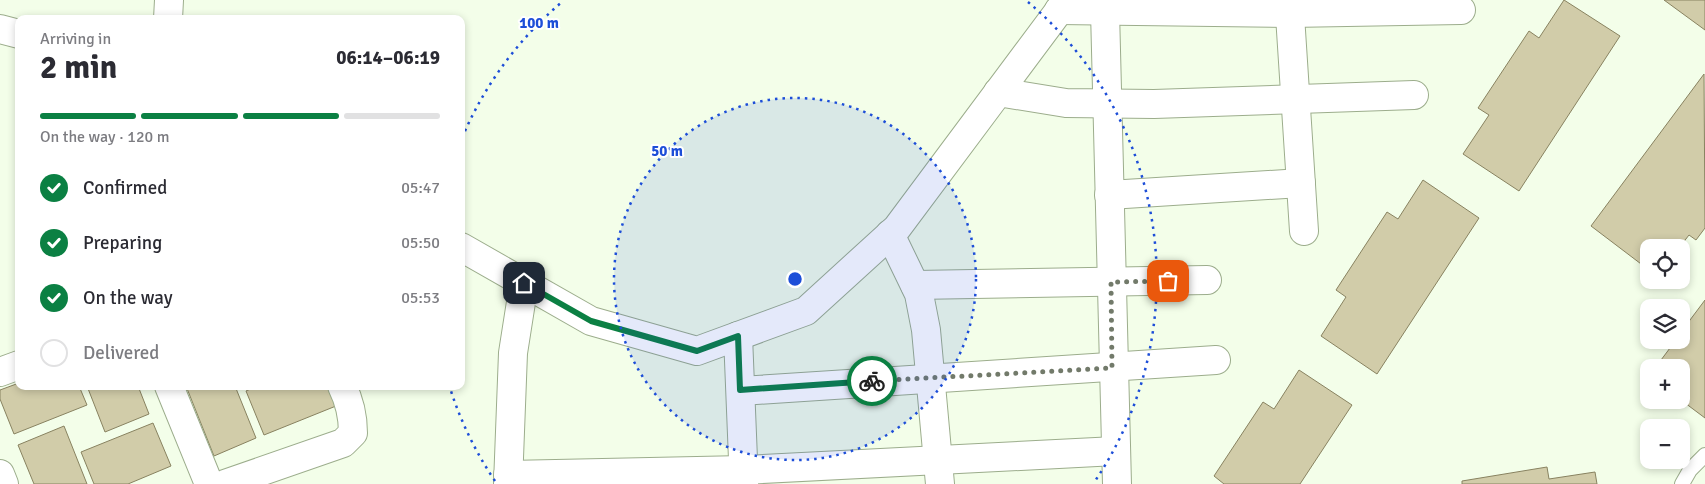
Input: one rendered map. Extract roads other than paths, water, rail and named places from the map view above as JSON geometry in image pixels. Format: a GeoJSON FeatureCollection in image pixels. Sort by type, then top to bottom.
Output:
{"type":"FeatureCollection","features":[{"type":"Feature","properties":{"kind":"street"},"geometry":{"type":"LineString","coordinates":[[168,15],[169,0]]}},
{"type":"Feature","properties":{"kind":"street"},"geometry":{"type":"LineString","coordinates":[[465,249],[591,321],[697,351],[806,311],[890,234],[1063,5],[1105,11],[1289,6],[1461,10]]}},
{"type":"Feature","properties":{"kind":"street"},"geometry":{"type":"LineString","coordinates":[[1289,6],[1304,231]]}},
{"type":"Feature","properties":{"kind":"street"},"geometry":{"type":"LineString","coordinates":[[1105,11],[1112,368],[1117,484]]}},
{"type":"Feature","properties":{"kind":"street"},"geometry":{"type":"LineString","coordinates":[[0,29],[15,33]]}},
{"type":"Feature","properties":{"kind":"street"},"geometry":{"type":"LineString","coordinates":[[998,92],[1066,103],[1108,104],[1295,101],[1414,94]]}},
{"type":"Feature","properties":{"kind":"street"},"geometry":{"type":"LineString","coordinates":[[1109,194],[1301,183]]}},
{"type":"Feature","properties":{"kind":"street"},"geometry":{"type":"LineString","coordinates":[[890,234],[919,294],[926,330],[939,472]]}},
{"type":"Feature","properties":{"kind":"street"},"geometry":{"type":"LineString","coordinates":[[915,284],[1207,280]]}},
{"type":"Feature","properties":{"kind":"street"},"geometry":{"type":"LineString","coordinates":[[524,283],[513,353],[508,479],[744,477],[939,472],[1116,450]]}},
{"type":"Feature","properties":{"kind":"street"},"geometry":{"type":"LineString","coordinates":[[738,336],[744,477]]}},
{"type":"Feature","properties":{"kind":"street"},"geometry":{"type":"LineString","coordinates":[[740,390],[1216,360]]}},
{"type":"Feature","properties":{"kind":"street"},"geometry":{"type":"LineString","coordinates":[[0,372],[15,366]]}},
{"type":"Feature","properties":{"kind":"street"},"geometry":{"type":"LineString","coordinates":[[171,390],[209,484]]}},
{"type":"Feature","properties":{"kind":"street"},"geometry":{"type":"LineString","coordinates":[[225,484],[343,443],[352,433],[353,423],[350,403],[344,390]]}},
{"type":"Feature","properties":{"kind":"street"},"geometry":{"type":"LineString","coordinates":[[0,474],[4,484]]}},
{"type":"Feature","properties":{"kind":"lane"},"geometry":{"type":"LineString","coordinates":[[1682,484],[1690,470],[1705,455]]}}]}
